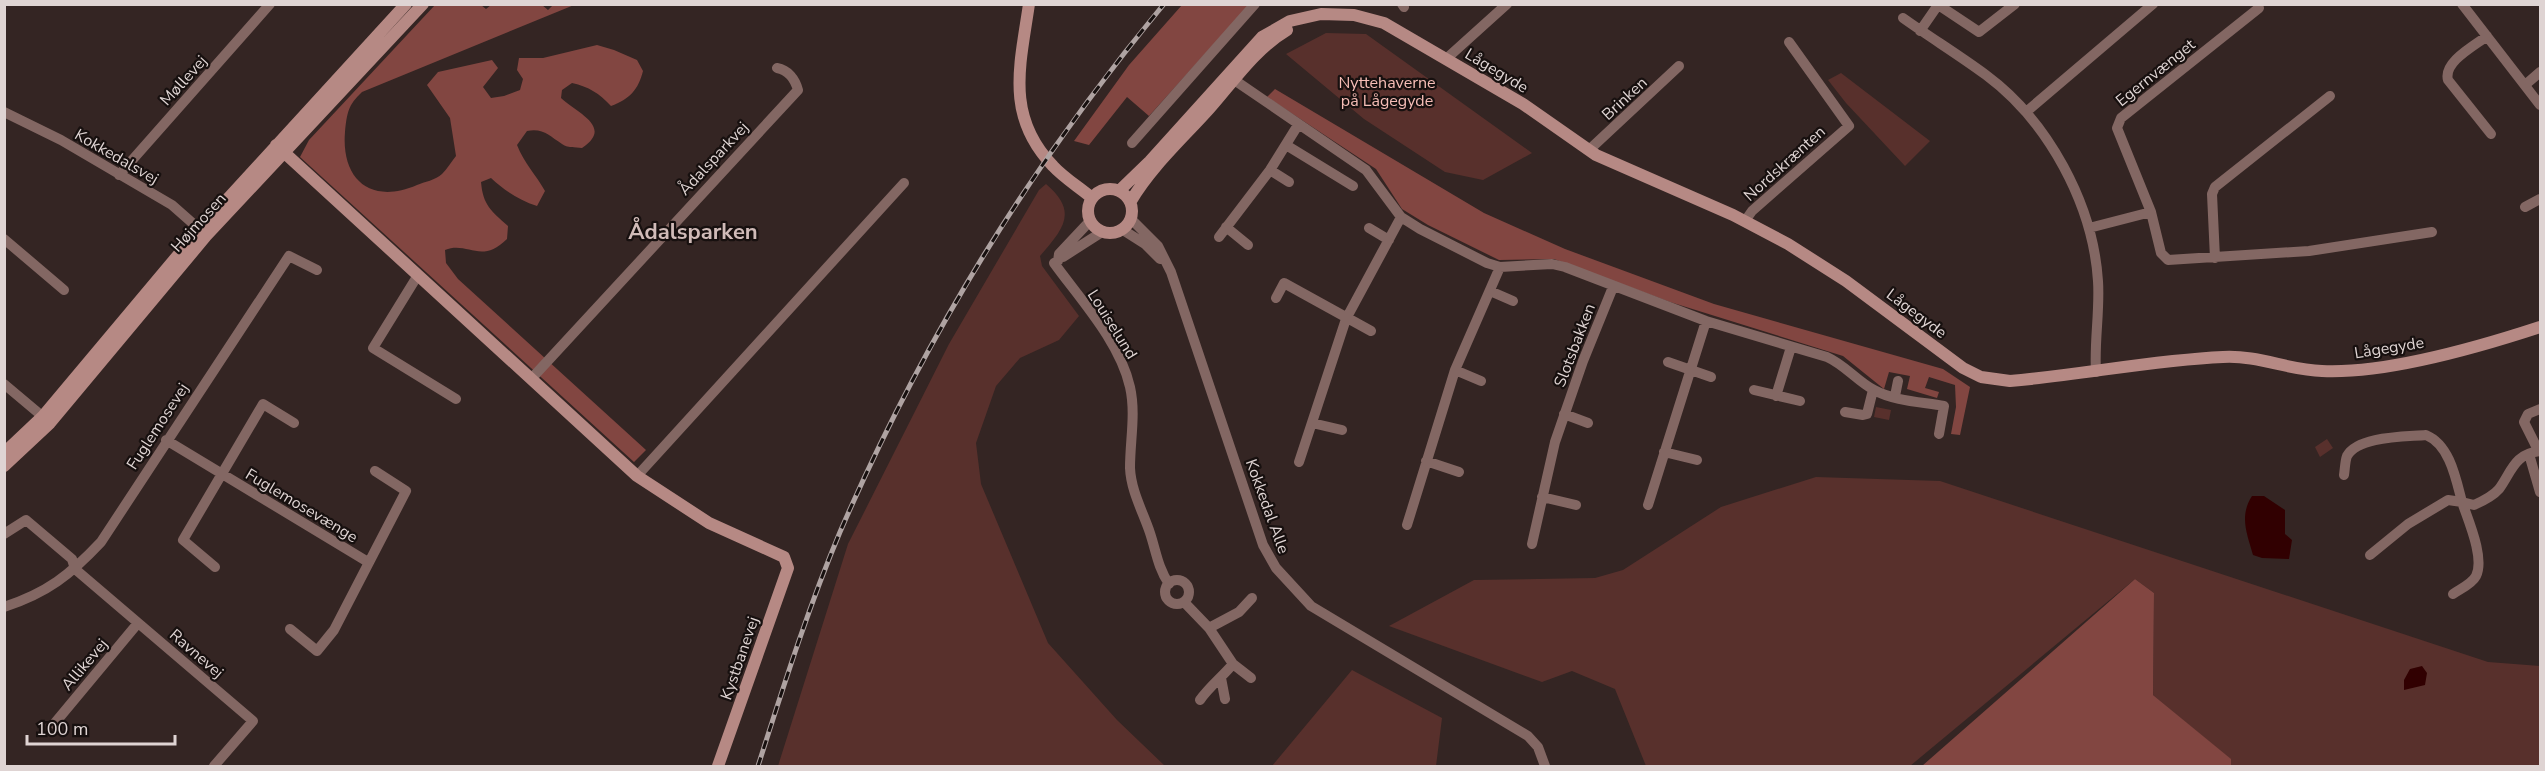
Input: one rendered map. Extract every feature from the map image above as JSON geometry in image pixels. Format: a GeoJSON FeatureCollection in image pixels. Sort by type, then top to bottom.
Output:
{"type":"FeatureCollection","features":[{"type":"Feature","properties":{"kind":"street","name":"Møllevej"},"geometry":{"type":"LineString","coordinates":[[119,175],[270,4]]}},
{"type":"Feature","properties":{"kind":"street","name":"Højmosen"},"geometry":{"type":"LineString","coordinates":[[281,149],[406,4]]}},
{"type":"Feature","properties":{"kind":"street","name":"Højmosen"},"geometry":{"type":"LineString","coordinates":[[4,466],[47,420],[203,232],[423,4]]}},
{"type":"Feature","properties":{"kind":"street"},"geometry":{"type":"LineString","coordinates":[[1132,143],[1256,4]]}},
{"type":"Feature","properties":{"kind":"street"},"geometry":{"type":"LineString","coordinates":[[1446,59],[1507,4]]}},
{"type":"Feature","properties":{"kind":"street"},"geometry":{"type":"LineString","coordinates":[[1920,31],[1938,5],[1979,32],[2015,4]]}},
{"type":"Feature","properties":{"kind":"street"},"geometry":{"type":"LineString","coordinates":[[2462,4],[2541,105]]}},
{"type":"Feature","properties":{"kind":"street"},"geometry":{"type":"LineString","coordinates":[[2026,112],[2146,7]]}},
{"type":"Feature","properties":{"kind":"street","name":"Egernvænget"},"geometry":{"type":"LineString","coordinates":[[2259,8],[2121,118],[2118,128],[2151,212],[2160,253],[2168,260],[2309,251],[2432,232]]}},
{"type":"Feature","properties":{"kind":"street"},"geometry":{"type":"LineString","coordinates":[[1028,9],[1018,78],[1023,120],[1040,152],[1066,178],[1092,198]]}},
{"type":"Feature","properties":{"kind":"street","name":"Lågegyde"},"geometry":{"type":"LineString","coordinates":[[1120,190],[1230,78],[1264,47],[1284,32],[1335,10]]}},
{"type":"Feature","properties":{"kind":"street","name":"Lågegyde"},"geometry":{"type":"LineString","coordinates":[[1131,201],[1146,178],[1230,78],[1251,48],[1269,32],[1297,19],[1335,10],[1384,23],[1523,104],[1611,163],[1744,221],[1824,266],[1975,375],[2010,381],[2187,359],[2236,356],[2312,370],[2347,370],[2446,354],[2541,327]]}},
{"type":"Feature","properties":{"kind":"street"},"geometry":{"type":"LineString","coordinates":[[1903,18],[1987,75],[2026,112],[2065,172],[2089,228],[2098,279],[2096,372]]}},
{"type":"Feature","properties":{"kind":"street"},"geometry":{"type":"LineString","coordinates":[[2487,36],[2449,66],[2446,73],[2448,80],[2491,134]]}},
{"type":"Feature","properties":{"kind":"street","name":"Nordskrænten"},"geometry":{"type":"LineString","coordinates":[[1744,221],[1752,211],[1849,126],[1789,42]]}},
{"type":"Feature","properties":{"kind":"street","name":"Brinken"},"geometry":{"type":"LineString","coordinates":[[1589,150],[1679,66]]}},
{"type":"Feature","properties":{"kind":"street","name":"Ådalsparkvej"},"geometry":{"type":"LineString","coordinates":[[532,378],[798,90],[795,81],[784,69],[777,68]]}},
{"type":"Feature","properties":{"kind":"street"},"geometry":{"type":"LineString","coordinates":[[2525,85],[2541,72]]}},
{"type":"Feature","properties":{"kind":"street","name":"Slotsbakken"},"geometry":{"type":"LineString","coordinates":[[1230,78],[1366,170],[1401,217],[1449,244],[1500,267],[1552,264],[1706,321],[1838,362],[1873,390],[1944,406],[1939,434]]}},
{"type":"Feature","properties":{"kind":"street"},"geometry":{"type":"LineString","coordinates":[[2215,258],[2211,194],[2215,187],[2330,96]]}},
{"type":"Feature","properties":{"kind":"street","name":"Kokkedalsvej"},"geometry":{"type":"LineString","coordinates":[[4,112],[61,140],[172,205],[203,232]]}},
{"type":"Feature","properties":{"kind":"street"},"geometry":{"type":"LineString","coordinates":[[1219,237],[1270,170],[1298,125]]}},
{"type":"Feature","properties":{"kind":"street"},"geometry":{"type":"LineString","coordinates":[[1286,145],[1353,186]]}},
{"type":"Feature","properties":{"kind":"street"},"geometry":{"type":"LineString","coordinates":[[281,149],[637,476],[904,183]]}},
{"type":"Feature","properties":{"kind":"street"},"geometry":{"type":"LineString","coordinates":[[1270,170],[1289,182]]}},
{"type":"Feature","properties":{"kind":"street"},"geometry":{"type":"LineString","coordinates":[[1105,189],[1120,190],[1131,201],[1133,211],[1131,219],[1123,230],[1112,233],[1102,232],[1090,221],[1088,209],[1092,198],[1105,189]]}},
{"type":"Feature","properties":{"kind":"street"},"geometry":{"type":"LineString","coordinates":[[2525,207],[2541,200]]}},
{"type":"Feature","properties":{"kind":"street"},"geometry":{"type":"LineString","coordinates":[[2089,228],[2151,212]]}},
{"type":"Feature","properties":{"kind":"street"},"geometry":{"type":"LineString","coordinates":[[1299,462],[1346,319],[1401,217]]}},
{"type":"Feature","properties":{"kind":"street","name":"Kokkedal Alle"},"geometry":{"type":"LineString","coordinates":[[1131,219],[1158,246],[1169,267],[1263,545],[1276,568],[1311,606],[1528,736],[1538,747],[1545,766]]}},
{"type":"Feature","properties":{"kind":"street"},"geometry":{"type":"LineString","coordinates":[[1058,261],[1059,254],[1090,221]]}},
{"type":"Feature","properties":{"kind":"street"},"geometry":{"type":"LineString","coordinates":[[1226,227],[1248,245]]}},
{"type":"Feature","properties":{"kind":"street"},"geometry":{"type":"LineString","coordinates":[[1369,228],[1389,240]]}},
{"type":"Feature","properties":{"kind":"street","name":"Kokkedal Alle"},"geometry":{"type":"LineString","coordinates":[[1123,230],[1145,244],[1169,267]]}},
{"type":"Feature","properties":{"kind":"street"},"geometry":{"type":"LineString","coordinates":[[1058,261],[1102,232]]}},
{"type":"Feature","properties":{"kind":"street"},"geometry":{"type":"LineString","coordinates":[[4,239],[64,290]]}},
{"type":"Feature","properties":{"kind":"street","name":"Fuglemosevej"},"geometry":{"type":"LineString","coordinates":[[4,607],[29,599],[52,587],[75,569],[101,542],[289,256],[317,270]]}},
{"type":"Feature","properties":{"kind":"street","name":"Louiselund"},"geometry":{"type":"LineString","coordinates":[[1058,261],[1054,263],[1121,359],[1130,386],[1134,419],[1130,470],[1133,490],[1150,534],[1160,572],[1169,584]]}},
{"type":"Feature","properties":{"kind":"street"},"geometry":{"type":"LineString","coordinates":[[1407,525],[1455,370],[1500,267]]}},
{"type":"Feature","properties":{"kind":"street"},"geometry":{"type":"LineString","coordinates":[[418,275],[373,348],[456,399]]}},
{"type":"Feature","properties":{"kind":"street"},"geometry":{"type":"LineString","coordinates":[[1276,298],[1284,284],[1371,331]]}},
{"type":"Feature","properties":{"kind":"street","name":"Slotsbakken"},"geometry":{"type":"LineString","coordinates":[[1532,544],[1555,442],[1583,361],[1613,287]]}},
{"type":"Feature","properties":{"kind":"street"},"geometry":{"type":"LineString","coordinates":[[1490,291],[1513,301]]}},
{"type":"Feature","properties":{"kind":"street"},"geometry":{"type":"LineString","coordinates":[[1648,505],[1706,321]]}},
{"type":"Feature","properties":{"kind":"street"},"geometry":{"type":"LineString","coordinates":[[1776,396],[1791,346]]}},
{"type":"Feature","properties":{"kind":"street"},"geometry":{"type":"LineString","coordinates":[[1668,363],[1711,377]]}},
{"type":"Feature","properties":{"kind":"street"},"geometry":{"type":"LineString","coordinates":[[1455,370],[1481,381]]}},
{"type":"Feature","properties":{"kind":"street"},"geometry":{"type":"LineString","coordinates":[[1895,396],[1898,381]]}},
{"type":"Feature","properties":{"kind":"street"},"geometry":{"type":"LineString","coordinates":[[4,384],[47,420]]}},
{"type":"Feature","properties":{"kind":"street"},"geometry":{"type":"LineString","coordinates":[[1754,390],[1800,401]]}},
{"type":"Feature","properties":{"kind":"street"},"geometry":{"type":"LineString","coordinates":[[1845,412],[1863,416],[1867,414],[1873,390]]}},
{"type":"Feature","properties":{"kind":"street","name":"Fuglemosevænge"},"geometry":{"type":"LineString","coordinates":[[215,567],[183,540],[263,404],[294,423]]}},
{"type":"Feature","properties":{"kind":"street"},"geometry":{"type":"LineString","coordinates":[[2541,409],[2528,414],[2524,422],[2536,452],[2541,492]]}},
{"type":"Feature","properties":{"kind":"street"},"geometry":{"type":"LineString","coordinates":[[1564,414],[1588,423]]}},
{"type":"Feature","properties":{"kind":"street","name":"Højmosen"},"geometry":{"type":"LineString","coordinates":[[4,453],[47,420]]}},
{"type":"Feature","properties":{"kind":"street"},"geometry":{"type":"LineString","coordinates":[[1312,423],[1342,430]]}},
{"type":"Feature","properties":{"kind":"street"},"geometry":{"type":"LineString","coordinates":[[2344,475],[2346,458],[2351,451],[2364,442],[2426,435],[2434,439],[2452,466],[2475,540],[2479,567],[2475,579],[2453,594]]}},
{"type":"Feature","properties":{"kind":"street","name":"Fuglemosevænge"},"geometry":{"type":"LineString","coordinates":[[166,440],[368,562]]}},
{"type":"Feature","properties":{"kind":"street"},"geometry":{"type":"LineString","coordinates":[[1664,452],[1697,460]]}},
{"type":"Feature","properties":{"kind":"street"},"geometry":{"type":"LineString","coordinates":[[2370,555],[2408,524],[2448,500],[2474,505],[2493,494],[2516,461],[2536,452]]}},
{"type":"Feature","properties":{"kind":"street"},"geometry":{"type":"LineString","coordinates":[[1426,461],[1459,472]]}},
{"type":"Feature","properties":{"kind":"street","name":"Fuglemosevænge"},"geometry":{"type":"LineString","coordinates":[[290,629],[317,651],[334,630],[406,491],[375,471]]}},
{"type":"Feature","properties":{"kind":"street","name":"Kystbanevej"},"geometry":{"type":"LineString","coordinates":[[637,476],[709,523],[781,554],[787,561],[788,568],[718,766]]}},
{"type":"Feature","properties":{"kind":"street"},"geometry":{"type":"LineString","coordinates":[[1542,497],[1576,505]]}},
{"type":"Feature","properties":{"kind":"street","name":"Ravnevej"},"geometry":{"type":"LineString","coordinates":[[4,534],[26,520],[72,559],[75,569],[253,721],[214,766]]}},
{"type":"Feature","properties":{"kind":"street"},"geometry":{"type":"LineString","coordinates":[[1179,581],[1185,584],[1188,595],[1184,602],[1172,603],[1167,598],[1165,591],[1169,584],[1179,581]]}},
{"type":"Feature","properties":{"kind":"street"},"geometry":{"type":"LineString","coordinates":[[1209,628],[1239,612],[1252,598]]}},
{"type":"Feature","properties":{"kind":"street"},"geometry":{"type":"LineString","coordinates":[[1184,602],[1209,628],[1233,664],[1251,678]]}},
{"type":"Feature","properties":{"kind":"street","name":"Allikevej"},"geometry":{"type":"LineString","coordinates":[[54,724],[138,622]]}},
{"type":"Feature","properties":{"kind":"street"},"geometry":{"type":"LineString","coordinates":[[1200,700],[1212,683],[1221,678],[1233,664]]}},
{"type":"Feature","properties":{"kind":"street"},"geometry":{"type":"LineString","coordinates":[[1221,678],[1225,699]]}},
{"type":"Feature","properties":{"kind":"green space","name":"Nyttehaverne på Lågegyde"},"geometry":{"type":"Polygon","coordinates":[[[1326,33],[1366,34],[1532,153],[1483,180],[1445,172],[1364,119],[1286,54],[1326,33]]]}},
{"type":"Feature","properties":{"kind":"green space"},"geometry":{"type":"Polygon","coordinates":[[[1841,73],[1930,141],[1905,166],[1846,103],[1828,80],[1841,73]]]}},
{"type":"Feature","properties":{"kind":"green space"},"geometry":{"type":"Polygon","coordinates":[[[1046,184],[1056,194],[1065,212],[1061,229],[1040,256],[1042,266],[1079,316],[1059,340],[1020,358],[996,386],[976,443],[981,484],[1048,643],[1117,720],[1165,766],[778,766],[848,544],[949,344],[1039,190],[1046,184]]]}},
{"type":"Feature","properties":{"kind":"green space"},"geometry":{"type":"Polygon","coordinates":[[[1876,407],[1891,410],[1889,420],[1874,417],[1876,407]]]}},
{"type":"Feature","properties":{"kind":"green space"},"geometry":{"type":"Polygon","coordinates":[[[2327,439],[2333,448],[2320,457],[2315,447],[2327,439]]]}},
{"type":"Feature","properties":{"kind":"green space"},"geometry":{"type":"Polygon","coordinates":[[[1816,477],[1940,481],[2488,662],[2540,666],[2540,766],[2231,766],[2230,759],[2153,695],[2154,593],[2135,579],[1910,766],[1646,766],[1615,689],[1572,671],[1542,682],[1389,626],[1474,580],[1595,578],[1623,570],[1721,507],[1816,477]]]}},
{"type":"Feature","properties":{"kind":"green space"},"geometry":{"type":"Polygon","coordinates":[[[1352,670],[1442,718],[1436,766],[1272,766],[1352,670]]]}},
{"type":"Feature","properties":{"kind":"shaded area"},"geometry":{"type":"Polygon","coordinates":[[[435,5],[481,5],[486,9],[491,5],[542,5],[548,10],[553,5],[574,5],[362,92],[351,105],[348,114],[345,149],[354,175],[362,184],[373,190],[386,192],[401,190],[433,179],[442,174],[456,156],[450,118],[427,85],[438,72],[492,60],[498,68],[483,87],[491,98],[520,90],[523,79],[517,70],[519,58],[543,58],[597,45],[637,60],[643,71],[639,84],[632,93],[611,106],[593,91],[572,83],[562,90],[561,98],[590,121],[594,127],[591,140],[582,148],[569,147],[542,132],[527,131],[517,145],[545,191],[537,206],[512,195],[491,178],[481,182],[489,207],[508,226],[507,239],[498,247],[482,252],[461,248],[445,250],[446,263],[458,279],[646,450],[634,462],[300,157],[309,140],[435,5]]]}},
{"type":"Feature","properties":{"kind":"shaded area"},"geometry":{"type":"Polygon","coordinates":[[[1182,5],[1249,5],[1149,116],[1127,97],[1089,145],[1074,141],[1129,65],[1182,5]]]}},
{"type":"Feature","properties":{"kind":"shaded area"},"geometry":{"type":"Polygon","coordinates":[[[1275,89],[1484,213],[1565,249],[1714,304],[1943,369],[1970,387],[1960,435],[1951,434],[1956,407],[1955,385],[1929,377],[1925,388],[1939,392],[1937,398],[1907,389],[1910,376],[1889,372],[1884,389],[1843,356],[1670,302],[1554,259],[1499,260],[1428,225],[1402,209],[1376,169],[1267,97],[1275,89]]]}},
{"type":"Feature","properties":{"kind":"shaded area"},"geometry":{"type":"Polygon","coordinates":[[[2252,496],[2264,496],[2285,510],[2285,534],[2292,540],[2289,559],[2262,558],[2253,555],[2245,518],[2252,496]]]}},
{"type":"Feature","properties":{"kind":"shaded area"},"geometry":{"type":"Polygon","coordinates":[[[2135,579],[2154,593],[2153,695],[2231,759],[2231,766],[1922,766],[2135,579]]]}},
{"type":"Feature","properties":{"kind":"shaded area"},"geometry":{"type":"Polygon","coordinates":[[[2422,666],[2427,673],[2425,685],[2404,690],[2404,680],[2410,669],[2422,666]]]}},
{"type":"Feature","properties":{"kind":"railway"},"geometry":{"type":"LineString","coordinates":[[758,766],[796,648],[828,561],[872,461],[907,392],[983,256],[1025,191],[1069,127],[1164,4]]}},
{"type":"Feature","properties":{"kind":"district","name":"Ådalsparken"},"geometry":{"type":"Point","coordinates":[693,231]}}]}
